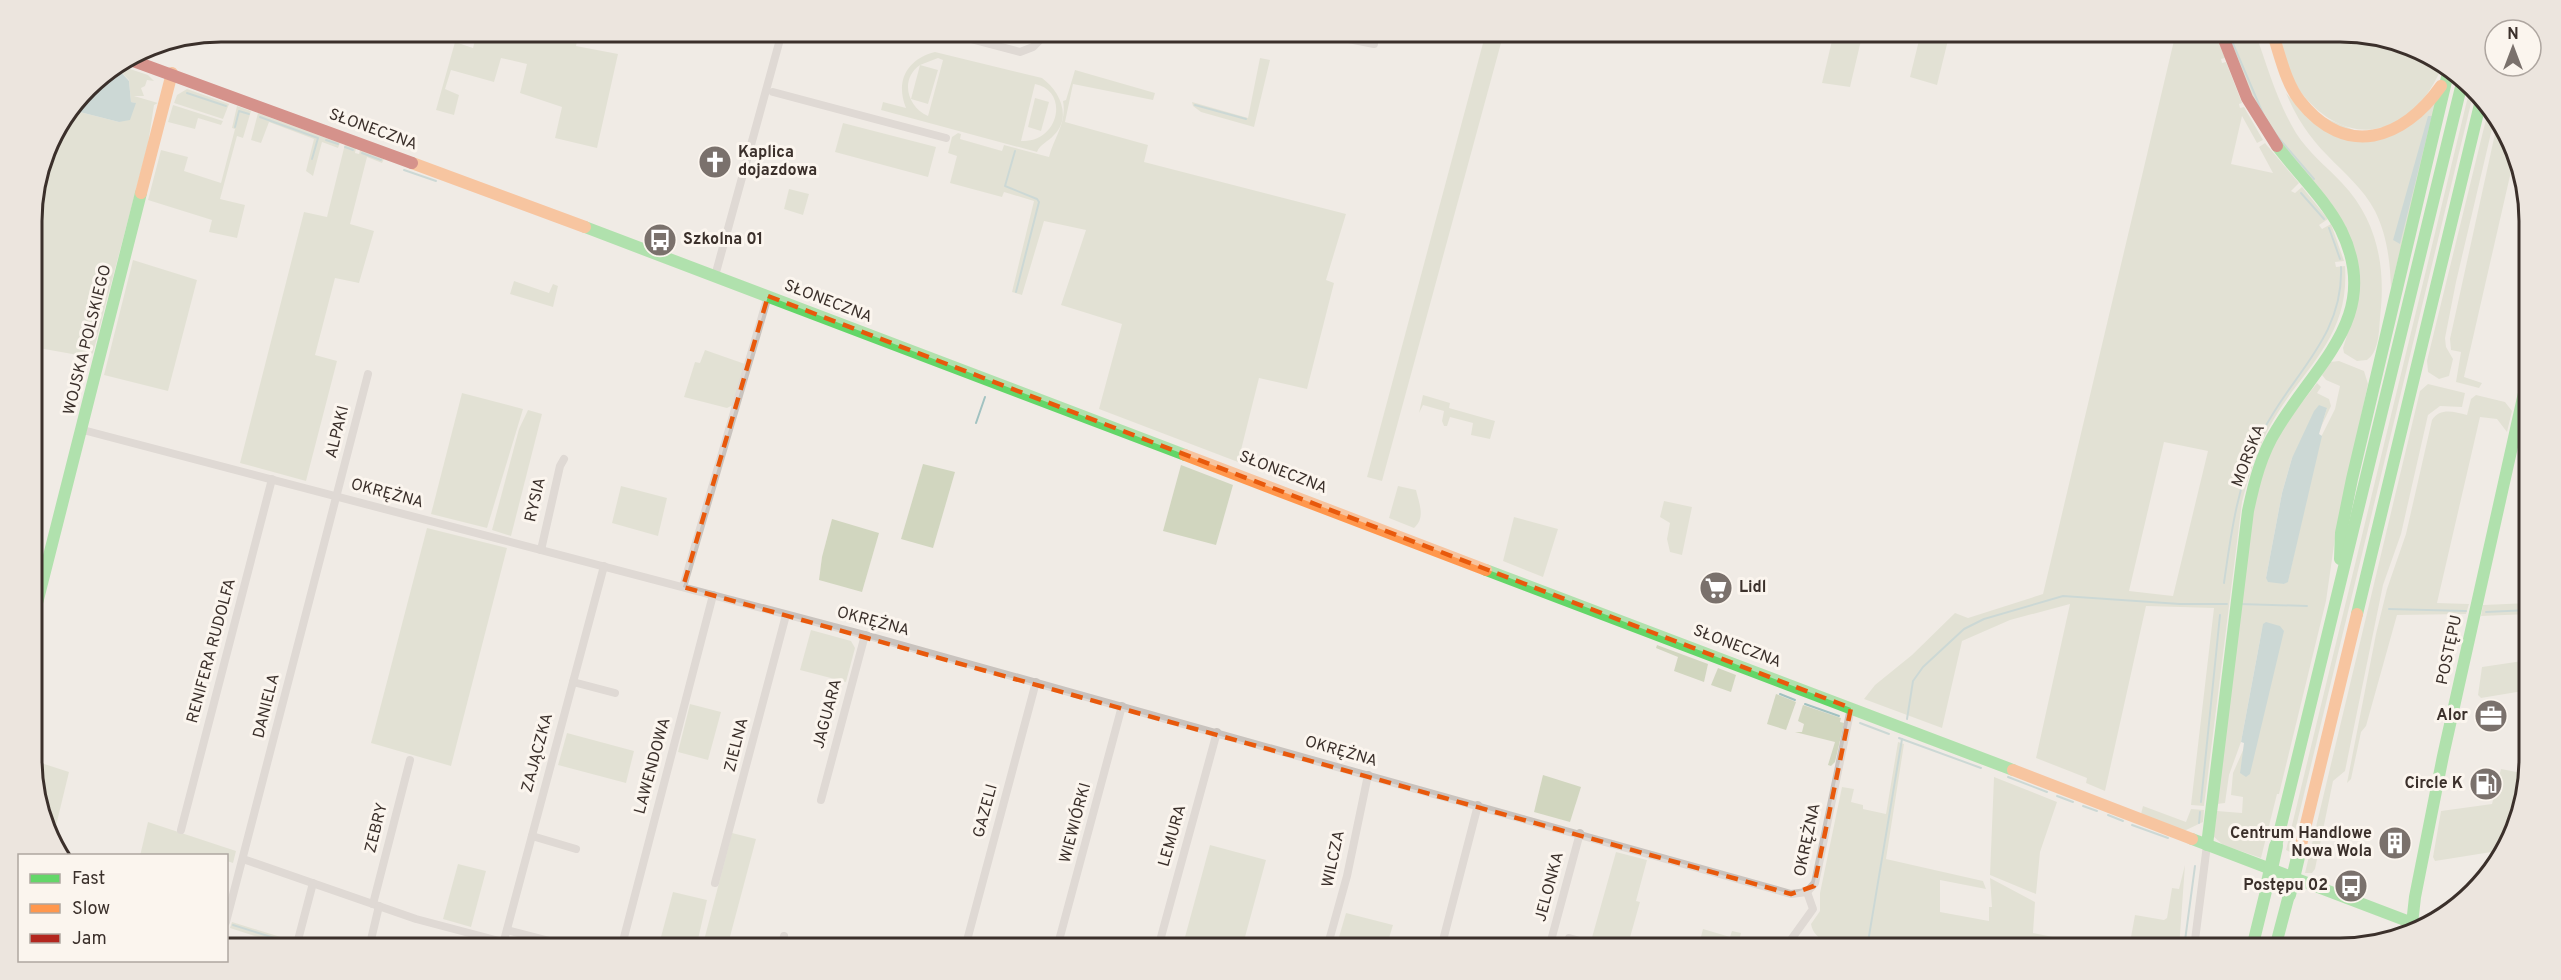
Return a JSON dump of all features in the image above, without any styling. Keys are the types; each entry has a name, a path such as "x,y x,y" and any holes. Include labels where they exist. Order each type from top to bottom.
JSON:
{"main road":[{"name":"MORSKA","path":"2207,845 2247,511 2255,479 2279,425 2338,343 2352,306 2354,278 2343,231 2322,199 2267,134 2244,92 2225,42"},
{"path":"2276,42 2298,98 2328,127 2353,135 2377,136 2413,122 2426,109 2446,77"},
{"name":"SŁONECZNA","path":"138,62 768,296 1851,708 2408,924"},
{"name":"WOJSKA POLSKIEGO","path":"42,584 172,73"},
{"path":"2339,592 2341,533 2352,479 2447,78"},
{"path":"2254,938 2461,89"},
{"path":"2278,938 2479,108"},
{"name":"POSTĘPU","path":"2416,921 2417,887 2443,756 2519,439"}],"street":[{"path":"715,276 721,262 778,42"},
{"path":"982,42 1020,52 1033,47 1038,42"},
{"path":"1364,42 1374,44"},
{"path":"773,92 946,138"},
{"path":"683,587 768,296"},
{"name":"ALPAKI","path":"337,496 368,375"},
{"name":"OKRĘŻNA","path":"82,430 865,635 1580,833 1791,894 1807,892 1815,883 1851,708"},
{"name":"RYSIA","path":"541,550 560,466 564,459"},
{"name":"RENIFERA RUDOLFA","path":"181,830 272,479"},
{"name":"DANIELA","path":"228,915 337,496"},
{"name":"ZAJĄCZKA","path":"504,938 604,566"},
{"name":"LAWENDOWA","path":"624,938 713,595"},
{"name":"ZIELNA","path":"715,883 786,615"},
{"name":"JAGUARA","path":"821,800 865,635"},
{"path":"573,682 615,693"},
{"name":"GAZELI","path":"968,938 1036,682"},
{"name":"WIEWIÓRKI","path":"1060,938 1122,706"},
{"name":"LEMURA","path":"1161,938 1217,732"},
{"name":"ZEBRY","path":"371,938 376,905 410,760"},
{"name":"WILCZA","path":"1330,938 1347,876 1368,775"},
{"path":"1444,938 1479,805"},
{"name":"JELONKA","path":"1552,938 1580,833"},
{"path":"532,837 576,849"},
{"name":"MORSKA","path":"2195,938 2207,845"},
{"path":"243,859 480,938"},
{"path":"299,938 313,883"},
{"path":"1792,938 1813,909 1807,892"},
{"path":"507,930 538,938"}],"highlighted area":[{"path":"768,296 1851,708 1814,886 1791,894 683,587"}],"green space":[{"path":"455,42 473,48 474,42 577,42 576,46 618,54 597,148 555,138 562,107 520,93 527,64 501,58 494,82 451,70 445,89 459,95 454,115 436,110"},
{"path":"1483,42 1501,42 1382,481 1367,477"},
{"path":"1832,42 1861,42 1850,87 1822,83"},
{"path":"1919,42 1948,42 1937,85 1910,77"},
{"path":"2174,42 2218,42 2225,58 2221,59 2222,63 2226,62 2242,103 2239,104 2240,108 2244,107 2263,140 2257,143 2242,116 2231,164 2273,173 2259,147 2265,143 2299,183 2291,191 2295,193 2302,187 2328,219 2319,225 2322,229 2331,224 2344,261 2335,262 2336,267 2345,266 2345,291 2340,313 2322,351 2271,424 2254,462 2242,502 2204,806 2191,805 2214,608 2146,606 2105,791 2086,783 2087,778 2036,758 2070,604 2010,620 1962,641 1942,728 1864,699 1875,685 1912,655 1955,613 1968,618 2043,594","holes":["2164,442 2208,451 2173,596 2129,591"]},
{"path":"2230,42 2259,42 2278,96 2296,133 2354,198 2371,229 2380,263 2382,299 2378,341 2374,352 2367,360 2357,361 2344,353 2343,348 2355,310 2346,227 2331,203 2290,158 2254,103"},
{"path":"2279,42 2340,42 2386,48 2419,60 2439,72 2429,91 2414,109 2398,121 2380,128 2360,129 2341,125 2322,113 2303,95 2291,73"},
{"path":"935,52 1042,78 1054,90 1062,105 1062,120 1059,128 1037,152 881,110 883,102 906,108 902,89 903,80 911,66 925,55","holes":["938,58 943,60 928,116 921,112 911,100 908,85 913,71 920,65","1035,84 1046,89 1053,96 1056,106 1055,116 1051,126 1044,134 1034,139 1021,141"]},
{"path":"1260,58 1270,60 1254,127 1201,112 1193,106 1192,102 1248,118"},
{"path":"920,65 938,70 928,104 911,99"},
{"path":"128,68 148,75 154,81 147,80 145,86 141,88 144,96 134,96 158,103 154,105 148,144 93,353 89,357 42,349 42,209 48,175 60,142 79,112 119,122 135,103 131,102 129,80 121,72"},
{"path":"1075,70 1155,93 1153,100 1073,84 1065,122 1148,145 1144,162 1346,214 1326,280 1334,283 1307,389 1259,378 1238,462 1099,409 1122,324 1061,305 1086,230 1044,221 1022,295 1012,292 1034,201 1004,192 1002,197 950,183 957,156 948,153 952,137 958,133 961,134 960,139 1002,151 1004,145 1049,157 1062,123 1063,101 1066,100"},
{"path":"187,89 229,104 223,119 174,103 177,95"},
{"path":"2286,93 2297,106 2375,139 2437,99 2391,288 2387,248 2375,211 2359,188 2309,134"},
{"path":"2468,96 2472,100 2290,852 2286,850"},
{"path":"1035,98 1049,102 1041,131 1028,127"},
{"path":"173,105 223,121 221,125 198,118 195,129 168,122"},
{"path":"237,106 251,111 243,138 237,136 220,199 245,205 237,238 209,232 212,220 148,200 161,150 188,157 184,171 221,183 235,129 232,128"},
{"path":"258,113 340,143 338,148 322,142 313,176 306,171 314,139 269,122 261,143 251,140"},
{"path":"2486,118 2492,127 2445,338 2446,347 2453,359 2449,376 2439,379 2428,372 2427,361"},
{"path":"843,123 936,147 928,177 835,152"},
{"path":"2495,132 2511,170 2464,377 2482,383 2479,388 2456,382 2461,352 2451,350 2450,339"},
{"path":"345,144 356,148 355,153 359,154 360,150 384,159 382,163 367,157 350,224 374,231 359,283 335,278 315,355 337,361 306,481 240,463 304,212 327,217"},
{"path":"789,189 809,194 803,215 784,209"},
{"path":"133,260 197,280 168,391 104,375"},
{"path":"514,281 549,293 553,284 558,286 553,307 510,294"},
{"path":"705,350 745,364 733,405 727,408 684,397 695,362 700,363"},
{"path":"2339,361 2364,371 2368,384 2335,538 2326,601 2261,858 2223,845 2213,836 2217,811 2242,813 2243,797 2231,795 2233,773 2244,748 2263,624 2241,742 2229,775 2225,803 2217,804 2251,508 2276,436 2317,383 2321,387 2317,393 2329,399 2331,406 2321,427 2327,408 2292,458 2282,493 2266,578 2284,584 2288,581 2320,439 2335,409 2340,386 2326,380 2322,375 2330,362"},
{"path":"2428,384 2465,393 2462,407 2440,406 2428,415 2401,534 2383,585 2345,771 2333,781 2315,869 2312,873 2305,873 2420,391"},
{"path":"462,393 523,409 487,528 431,514"},
{"path":"1423,395 1450,403 1449,408 1495,421 1490,439 1471,435 1473,423 1450,417 1447,426 1444,426 1442,421 1444,411 1423,405 1419,413"},
{"path":"2476,395 2505,402 2512,411 2507,432 2497,419 2480,417 2437,603 2469,604 2466,614 2397,615 2366,726 2361,732 2351,779 2347,783 2376,634 2387,589 2406,534 2432,420 2443,412 2467,415 2471,399"},
{"path":"528,410 542,414 511,536 492,530 519,429"},
{"path":"923,464 955,472 933,548 901,539"},
{"path":"1181,465 1233,485 1216,545 1163,531"},
{"path":"621,486 667,498 658,536 612,523"},
{"path":"1398,486 1416,490 1421,515 1414,528 1389,518"},
{"path":"1664,501 1692,507 1682,555 1670,552 1667,539 1670,523 1660,517"},
{"path":"1514,517 1558,529 1543,577 1503,561"},
{"path":"832,519 879,533 862,592 819,580 822,557"},
{"path":"427,528 507,548 451,766 371,743"},
{"path":"2519,603 2519,614 2481,616 2483,605"},
{"path":"811,630 851,641 855,648 846,682 800,670"},
{"path":"1657,645 1708,664 1704,682 1674,671 1678,657 1656,648"},
{"path":"2519,661 2519,692 2481,698 2478,695 2482,667"},
{"path":"1718,668 1736,675 1731,692 1711,685"},
{"path":"1776,694 1796,702 1786,730 1767,724"},
{"path":"690,704 721,712 708,760 678,752"},
{"path":"1803,705 1841,718 1840,722 1844,723 1835,762 1831,766 1828,765 1835,742 1795,732 1802,732 1804,724 1798,721"},
{"path":"567,733 634,751 626,783 558,765"},
{"path":"1898,742 1904,744 1886,859 1983,881 1986,889 1940,880 1940,912 1989,921 1989,907 1992,907 1990,878 2035,902 2033,933 2058,938 1820,938 1811,924 1820,911 1820,893 1842,787 1854,789 1851,802 1863,805 1863,809 1886,814"},
{"path":"42,763 69,772 56,826 45,794"},
{"path":"2501,769 2518,772 2513,805 2493,852 2435,861 2433,857 2441,811 2492,804"},
{"path":"1543,775 1581,787 1570,822 1534,812"},
{"path":"1994,777 2057,802 2040,852 2036,894 1990,875"},
{"path":"2143,806 2186,822 2191,809 2204,810 2203,822 2184,831 2141,814"},
{"path":"148,822 236,851 233,863 228,861 228,854 140,854"},
{"path":"732,833 756,839 730,938 705,938"},
{"path":"1210,845 1266,860 1245,938 1185,938"},
{"path":"1616,852 1647,860 1636,901 1640,902 1630,938 1592,938"},
{"path":"458,864 486,871 471,927 443,919"},
{"path":"2185,865 2180,938 2131,938 2135,915 2164,920 2167,918 2172,888 2179,889"},
{"path":"673,892 707,900 698,938 661,938"},
{"path":"1346,913 1393,925 1389,938 1339,938"},
{"path":"232,922 284,938 262,938 230,928"},
{"path":"1703,929 1730,937 1732,931 1741,933 1740,938 1701,938"}],"water":[{"path":"121,72 129,81 131,102 136,103 130,120 119,122 79,112 94,94"},
{"path":"2428,116 2432,116 2400,244 2393,240"},
{"path":"2319,405 2327,408 2319,434 2322,436 2288,582 2284,584 2268,582 2266,578 2282,493 2292,458"},
{"path":"2266,622 2280,626 2284,631 2250,774 2246,777 2240,773 2244,743 2241,742 2263,624"}],"waterway":[{"path":"2232,42 2264,116 2277,136 2314,179"},
{"path":"187,93 226,106"},
{"path":"1195,105 1246,119"},
{"path":"235,127 239,111 249,114"},
{"path":"260,117 318,138 312,159"},
{"path":"326,140 338,144"},
{"path":"345,147 353,150"},
{"path":"1015,151 1005,186 1037,199 1039,202 1016,292"},
{"path":"362,153 381,160"},
{"path":"404,170 436,181"},
{"path":"2301,193 2324,219"},
{"path":"2329,228 2340,259"},
{"path":"2224,583 2236,508 2252,454 2272,415 2324,337 2334,316 2340,293 2341,267"},
{"path":"976,423 985,397"},
{"path":"1907,719 1913,681 1923,667 1964,629 1984,619 2063,596 2180,604 2227,604"},
{"path":"2240,604 2307,606"},
{"path":"2389,609 2466,611"},
{"path":"2486,612 2519,610"},
{"path":"2201,802 2220,615"},
{"path":"1780,694 1795,700"},
{"path":"1805,704 1839,716"},
{"path":"1860,723 1889,734"},
{"path":"1899,738 1981,768"},
{"path":"1869,938 1902,739"},
{"path":"2008,777 2047,792"},
{"path":"2057,796 2073,802"},
{"path":"2083,806 2097,811"},
{"path":"2199,823 2200,812"},
{"path":"2108,815 2123,821"},
{"path":"2132,825 2168,838"},
{"path":"2185,938 2195,866"},
{"path":"233,925 274,938"}],"traffic: fast":[{"path":"2340,559 2341,533 2352,479 2447,78"},
{"path":"2276,846 2461,89"},
{"path":"2357,614 2479,108"},
{"path":"2207,845 2248,511 2256,479 2262,459 2277,429 2339,337 2349,313 2354,288 2352,261 2341,230 2319,197 2277,146"},
{"path":"42,583 141,193"},
{"path":"585,227 1185,455"},
{"path":"2412,922 2415,897 2443,756 2519,415"},
{"path":"1486,570 2013,770"},
{"path":"2192,839 2412,923"},
{"path":"2267,887 2276,846"},
{"path":"2289,895 2299,853"},
{"path":"2254,938 2267,887"},
{"path":"2278,938 2289,895"}],"traffic: slow":[{"path":"2275,42 2287,77 2300,101 2318,119 2336,131 2355,136 2374,136 2392,130 2426,105 2441,86"},
{"path":"141,193 172,73"},
{"path":"412,163 585,227"},
{"path":"1185,455 1486,570"},
{"path":"2299,853 2357,614"},
{"path":"2013,770 2192,839"}],"traffic: jam":[{"path":"2225,42 2247,98 2277,146"},
{"path":"138,63 412,163"}],"place":[{"name":"Kaplica dojazdowa","path":"715,162"},
{"name":"Szkolna 01","path":"660,240"},
{"name":"Lidl","path":"1716,588"},
{"name":"Alor","path":"2491,716"},
{"name":"Circle K","path":"2486,784"},
{"name":"Centrum Handlowe Nowa Wola","path":"2395,843"},
{"name":"Postępu 02","path":"2351,886"}]}
